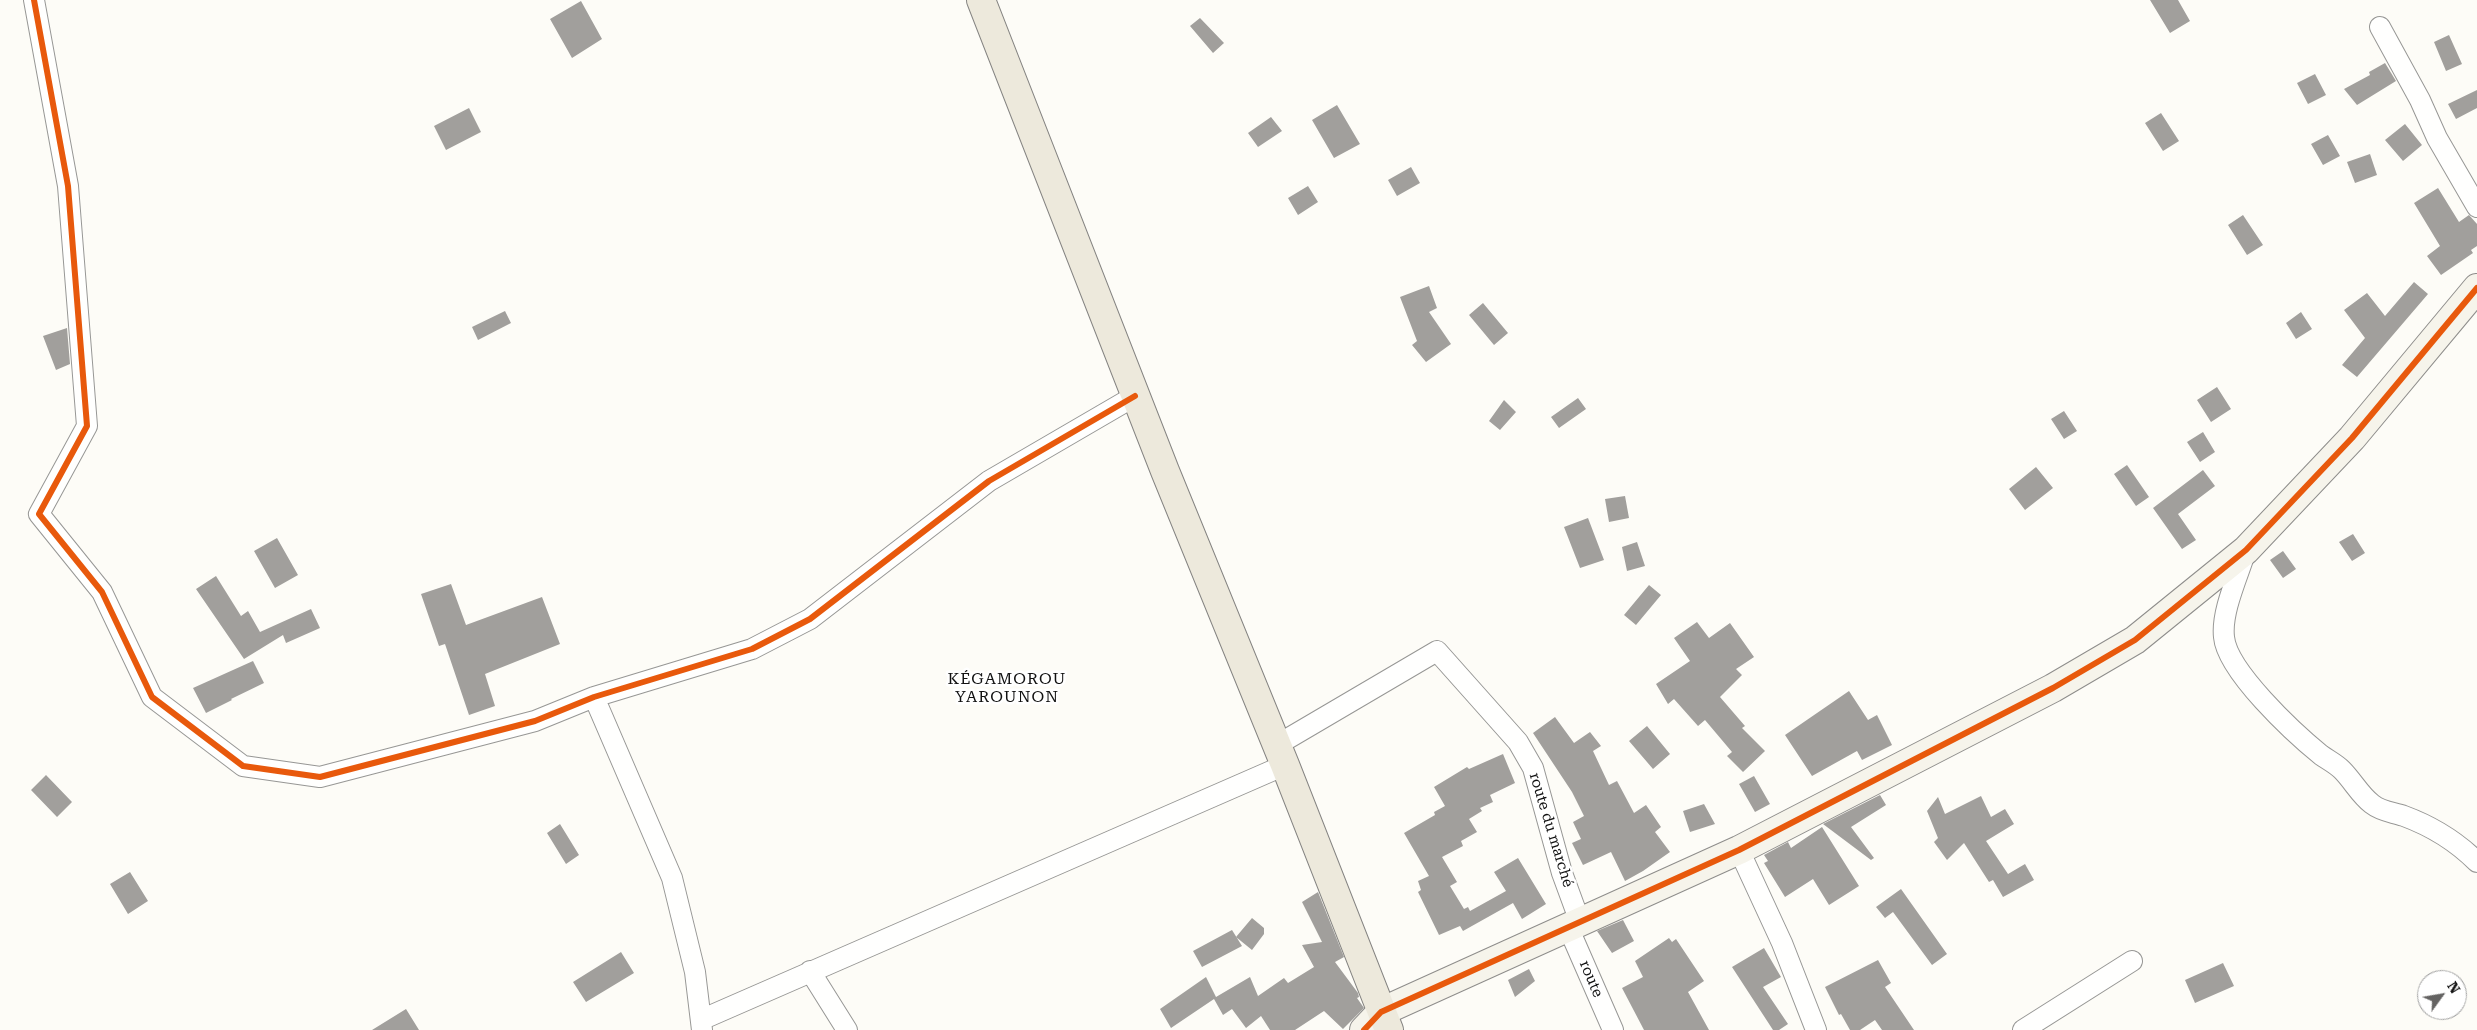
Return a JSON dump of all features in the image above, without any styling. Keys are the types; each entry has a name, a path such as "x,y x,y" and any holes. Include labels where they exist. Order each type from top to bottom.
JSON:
{"main road":[{"path":"981,0 1135,396 1281,755 1378,1024"}],"street":[{"path":"34,0 68,186 87,426 39,514 102,592 152,697 243,766 320,777 536,721 594,697 702,662 752,649 810,619 989,481 1135,396"},
{"path":"2380,27 2420,100 2437,138 2477,207"},
{"path":"1378,1024 1574,925 1739,850 2053,688 2135,640 2246,550 2352,438 2474,297"},
{"path":"2246,550 2226,613 2224,637 2230,659 2273,708 2321,755 2342,770 2372,804 2386,812 2402,815 2427,826 2475,859"},
{"name":"route du marché","path":"1281,755 1437,651 1518,742 1533,768 1562,873 1574,925"},
{"path":"594,697 672,878 695,972 702,1024 810,971 1281,755"},
{"path":"1739,850 1782,943 1816,1030"},
{"name":"route","path":"1574,925 1613,1030"},
{"path":"2023,1030 2132,961"},
{"path":"810,971 847,1030"}],"building":[{"path":"2150,0 2178,0 2190,21 2170,33"},
{"path":"581,1 602,39 572,58 550,19"},
{"path":"1200,18 1224,43 1213,53 1190,26"},
{"path":"2449,35 2462,64 2446,71 2434,42"},
{"path":"2385,63 2396,81 2357,105 2344,89 2370,75 2369,72"},
{"path":"2315,74 2326,95 2308,104 2297,83"},
{"path":"2477,90 2477,108 2456,119 2448,104"},
{"path":"1337,105 1360,144 1334,158 1312,120"},
{"path":"469,108 481,132 446,150 434,126"},
{"path":"2161,113 2179,141 2163,151 2145,123"},
{"path":"1271,117 1282,131 1258,147 1248,133"},
{"path":"2405,124 2422,145 2403,161 2385,140"},
{"path":"2328,135 2340,156 2323,165 2311,144"},
{"path":"2370,154 2377,175 2355,183 2347,162"},
{"path":"1411,167 1420,183 1397,196 1388,180"},
{"path":"1308,186 1318,202 1298,215 1288,198"},
{"path":"2438,188 2459,222 2469,215 2477,224 2477,246 2471,250 2473,253 2441,275 2427,256 2440,246 2414,203"},
{"path":"2243,215 2263,245 2247,255 2228,225"},
{"path":"2414,282 2428,294 2357,377 2342,365 2365,338 2344,310 2367,293 2385,316"},
{"path":"1429,286 1437,308 1429,312 1451,344 1426,362 1412,345 1417,341 1400,297"},
{"path":"1483,303 1508,333 1494,345 1469,315"},
{"path":"505,311 511,323 478,340 472,327"},
{"path":"2301,312 2312,329 2296,339 2286,323"},
{"path":"67,328 70,364 56,370 43,336"},
{"path":"2217,387 2231,409 2211,422 2197,400"},
{"path":"1578,398 1586,409 1559,428 1551,417"},
{"path":"1504,400 1516,412 1500,430 1489,421"},
{"path":"2064,411 2077,431 2064,439 2051,419"},
{"path":"2203,432 2215,452 2200,462 2187,442"},
{"path":"2127,465 2149,497 2136,506 2114,474"},
{"path":"2036,467 2053,488 2025,510 2009,489"},
{"path":"2203,470 2215,486 2178,514 2196,540 2182,549 2153,508"},
{"path":"1625,496 1629,518 1609,522 1605,499"},
{"path":"1588,518 1604,560 1580,568 1564,527"},
{"path":"2353,534 2365,553 2352,561 2339,542"},
{"path":"277,538 298,575 275,588 254,551"},
{"path":"1637,542 1645,566 1627,571 1622,547"},
{"path":"2283,551 2296,569 2283,578 2270,560"},
{"path":"216,576 241,616 248,611 260,632 311,609 320,628 286,643 283,635 244,659 196,589"},
{"path":"451,584 466,625 542,597 560,644 485,674 495,706 469,715 445,644 439,646 421,594"},
{"path":"1649,585 1661,595 1636,625 1624,615"},
{"path":"1697,622 1709,638 1730,623 1754,657 1736,669 1742,675 1720,697 1745,726 1742,728 1765,751 1743,772 1727,756 1732,752 1705,720 1698,726 1674,699 1668,704 1656,684 1690,661 1674,638"},
{"path":"253,661 264,683 206,713 193,688"},
{"path":"1849,691 1868,720 1877,715 1892,745 1862,760 1857,751 1812,776 1785,735"},
{"path":"1555,717 1574,743 1590,732 1601,746 1593,751 1609,785 1617,781 1634,813 1646,805 1661,827 1655,832 1670,852 1625,881 1611,852 1583,865 1572,843 1581,839 1573,822 1584,816 1572,792 1533,733"},
{"path":"1647,726 1670,754 1653,769 1629,741"},
{"path":"1503,754 1515,783 1490,795 1493,802 1480,808 1482,811 1469,819 1477,832 1461,841 1463,846 1442,857 1457,882 1450,886 1464,909 1468,907 1470,911 1506,891 1494,872 1518,858 1546,904 1522,919 1513,903 1463,931 1460,926 1439,935 1418,892 1421,890 1418,881 1429,876 1404,833 1435,815 1434,812 1445,806 1434,787 1467,767 1469,769"},
{"path":"46,775 72,802 57,817 31,790"},
{"path":"1754,776 1770,804 1755,812 1739,784"},
{"path":"1880,795 1886,805 1851,827 1874,858 1871,860 1823,824"},
{"path":"1981,796 1991,817 2005,809 2014,824 1986,841 2008,874 2025,864 2034,880 2003,897 1993,880 1989,882 1964,843 1947,860 1934,842 1938,838 1927,811 1938,797 1945,814"},
{"path":"1704,804 1715,824 1690,832 1683,811"},
{"path":"560,824 579,855 566,864 547,833"},
{"path":"1822,827 1859,886 1829,905 1813,879 1785,897 1764,863 1768,861 1764,855 1788,842 1791,848"},
{"path":"130,872 148,901 128,914 110,884"},
{"path":"1901,889 1947,954 1932,965 1893,912 1885,918 1876,907"},
{"path":"1318,892 1344,957 1335,962 1358,993 1359,997 1357,998 1364,1008 1343,1029 1324,1011 1295,1030 1270,1030 1261,1016 1246,1028 1232,1009 1223,1015 1214,999 1171,1028 1160,1009 1206,977 1216,997 1250,977 1258,996 1284,978 1288,983 1314,967 1302,945 1322,942 1302,902"},
{"path":"1252,918 1264,928 1264,934 1252,950 1236,937"},
{"path":"1623,920 1634,941 1612,953 1597,931"},
{"path":"1232,930 1242,946 1202,967 1193,951"},
{"path":"1669,938 1672,942 1676,939 1704,981 1688,992 1709,1030 1644,1030 1622,988 1643,977 1635,961"},
{"path":"1764,948 1781,977 1763,987 1788,1024 1779,1030 1773,1030 1732,967"},
{"path":"621,952 634,973 586,1002 573,982"},
{"path":"1878,960 1891,983 1885,987 1914,1030 1882,1030 1875,1020 1860,1030 1850,1030 1841,1014 1839,1015 1825,987"},
{"path":"2223,963 2234,986 2195,1003 2185,980"},
{"path":"1529,969 1535,981 1515,997 1508,980"},
{"path":"406,1009 419,1030 372,1030"}],"cycle path":[{"path":"34,0 68,186 87,426 39,514 102,592 152,697 243,766 320,777 535,721 594,697 752,649 810,619 989,481 1135,396"},
{"path":"1364,1030 1381,1012 1739,850 2053,688 2135,640 2246,550 2352,438 2477,288"}],"district":[{"name":"KÉGAMOROU YAROUNON","path":"1007,688"}]}
